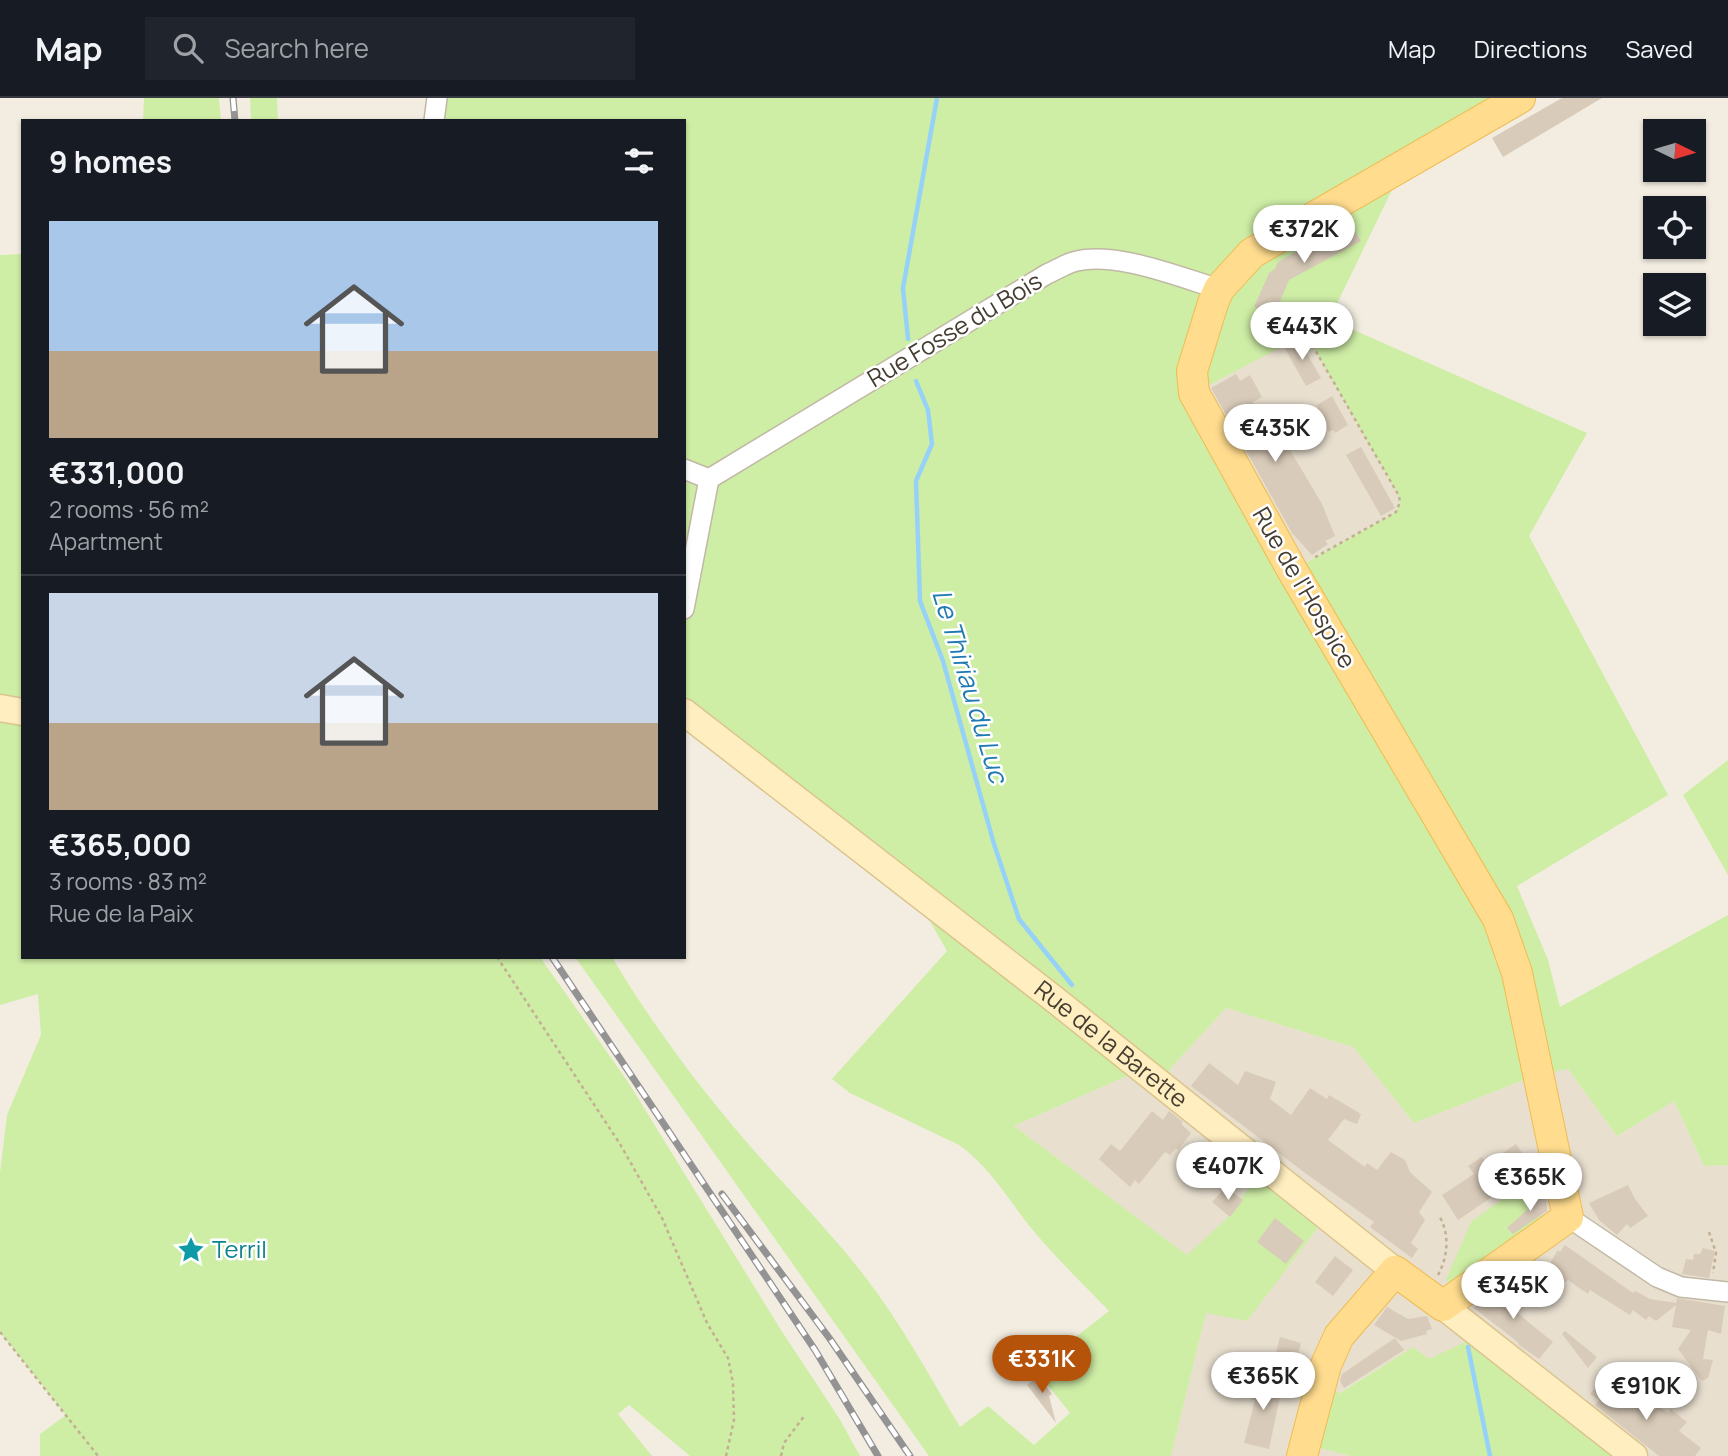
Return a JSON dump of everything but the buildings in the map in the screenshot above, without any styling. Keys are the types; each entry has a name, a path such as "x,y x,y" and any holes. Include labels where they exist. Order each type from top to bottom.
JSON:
{"main road":[{"name":"Rue de l'Hospice","path":"1520,98 1252,253 1219,289 1192,371 1194,393 1292,570 1498,919 1517,974 1568,1217"},
{"path":"1435,1300 1568,1217"},
{"path":"1302,1456 1326,1365 1339,1336 1395,1271"},
{"name":"Rue de la Barette","path":"1395,1271 1435,1300"}],"street":[{"path":"434,119 436,98"},
{"name":"Rue Fosse du Bois","path":"709,479 1048,274 1074,262 1100,259 1122,261 1219,289"},
{"path":"686,470 709,479 686,599"},
{"path":"0,708 21,712"},
{"name":"Rue de la Barette","path":"686,714 1054,999 1395,1271"},
{"path":"1568,1217 1657,1277 1681,1287 1718,1291"},
{"name":"Rue de la Barette","path":"1435,1300 1634,1456"}],"path":[{"path":"1292,570 1396,512 1400,502 1302,327"},
{"path":"498,959 620,1143 662,1219 707,1322 728,1358 733,1383 734,1420 726,1456"},
{"path":"1435,1300 1445,1254 1446,1226 1439,1216"},
{"path":"1709,1233 1716,1258 1718,1291"},
{"path":"0,1332 98,1456"},
{"path":"781,1456 784,1443 805,1415"}],"shaded area":[{"path":"1306,333 1400,502 1396,512 1292,570 1194,393"},
{"path":"1226,1008 1353,1047 1414,1123 1537,1075 1568,1069 1617,1136 1674,1101 1704,1166 1728,1165 1728,1456 1634,1456 1429,1360 1413,1347 1339,1393 1316,1447 1350,1456 1171,1456 1206,1313 1247,1320 1327,1216 1265,1167 1226,1219 1188,1256 1014,1126 1143,1069 1195,1110 1169,1070"}],"green space":[{"path":"144,98 219,98 221,119 143,119"},
{"path":"250,98 277,98 278,119 251,119"},
{"path":"437,98 1520,98 1404,165 1331,320 1587,433 1529,536 1668,795 1517,886 1548,960 1560,1007 1728,915 1728,1165 1704,1166 1674,1101 1617,1136 1568,1069 1537,1075 1414,1123 1353,1047 1226,1008 1169,1070 1197,1113 1143,1069 1014,1126 1187,1255 1226,1219 1265,1166 1320,1225 1247,1321 1206,1313 1171,1456 929,1456 576,959 613,959 644,1008 699,1084 866,1278 904,1333 960,1427 988,1406 1034,1445 1070,1413 1035,1369 1109,1311 1046,1245 971,1154 959,1145 850,1093 832,1079 947,951 911,888 686,714 686,119 434,119","holes":["1306,334 1400,502 1396,512 1293,570 1194,393"]},
{"path":"21,254 21,959 541,959 628,1082 781,1330 839,1418 860,1456 690,1456 629,1405 618,1414 652,1456 40,1456 40,1434 66,1415 0,1332 0,1173 7,1115 41,1035 38,994 0,1005 0,255"},
{"path":"1728,760 1728,875 1683,795"},
{"path":"1534,1176 1544,1189 1541,1217 1452,1286 1446,1280 1471,1222"},
{"path":"1480,1335 1634,1456 1350,1456 1316,1447 1330,1390 1340,1393 1413,1347 1429,1359"}],"waterway":[{"name":"Le Thiriau du Luc","path":"908,339 903,288 937,98"},
{"name":"Le Thiriau du Luc","path":"916,381 928,410 932,444 916,481 920,601 943,661 994,844 1019,919 1072,985"},
{"name":"Le Thiriau du Luc","path":"1468,1347 1490,1456"}],"railway":[{"path":"233,98 235,119"},
{"path":"553,959 815,1350 878,1456"},
{"path":"722,1194 830,1339 910,1456"}],"place":[{"name":"Terril","path":"191,1250"}]}
